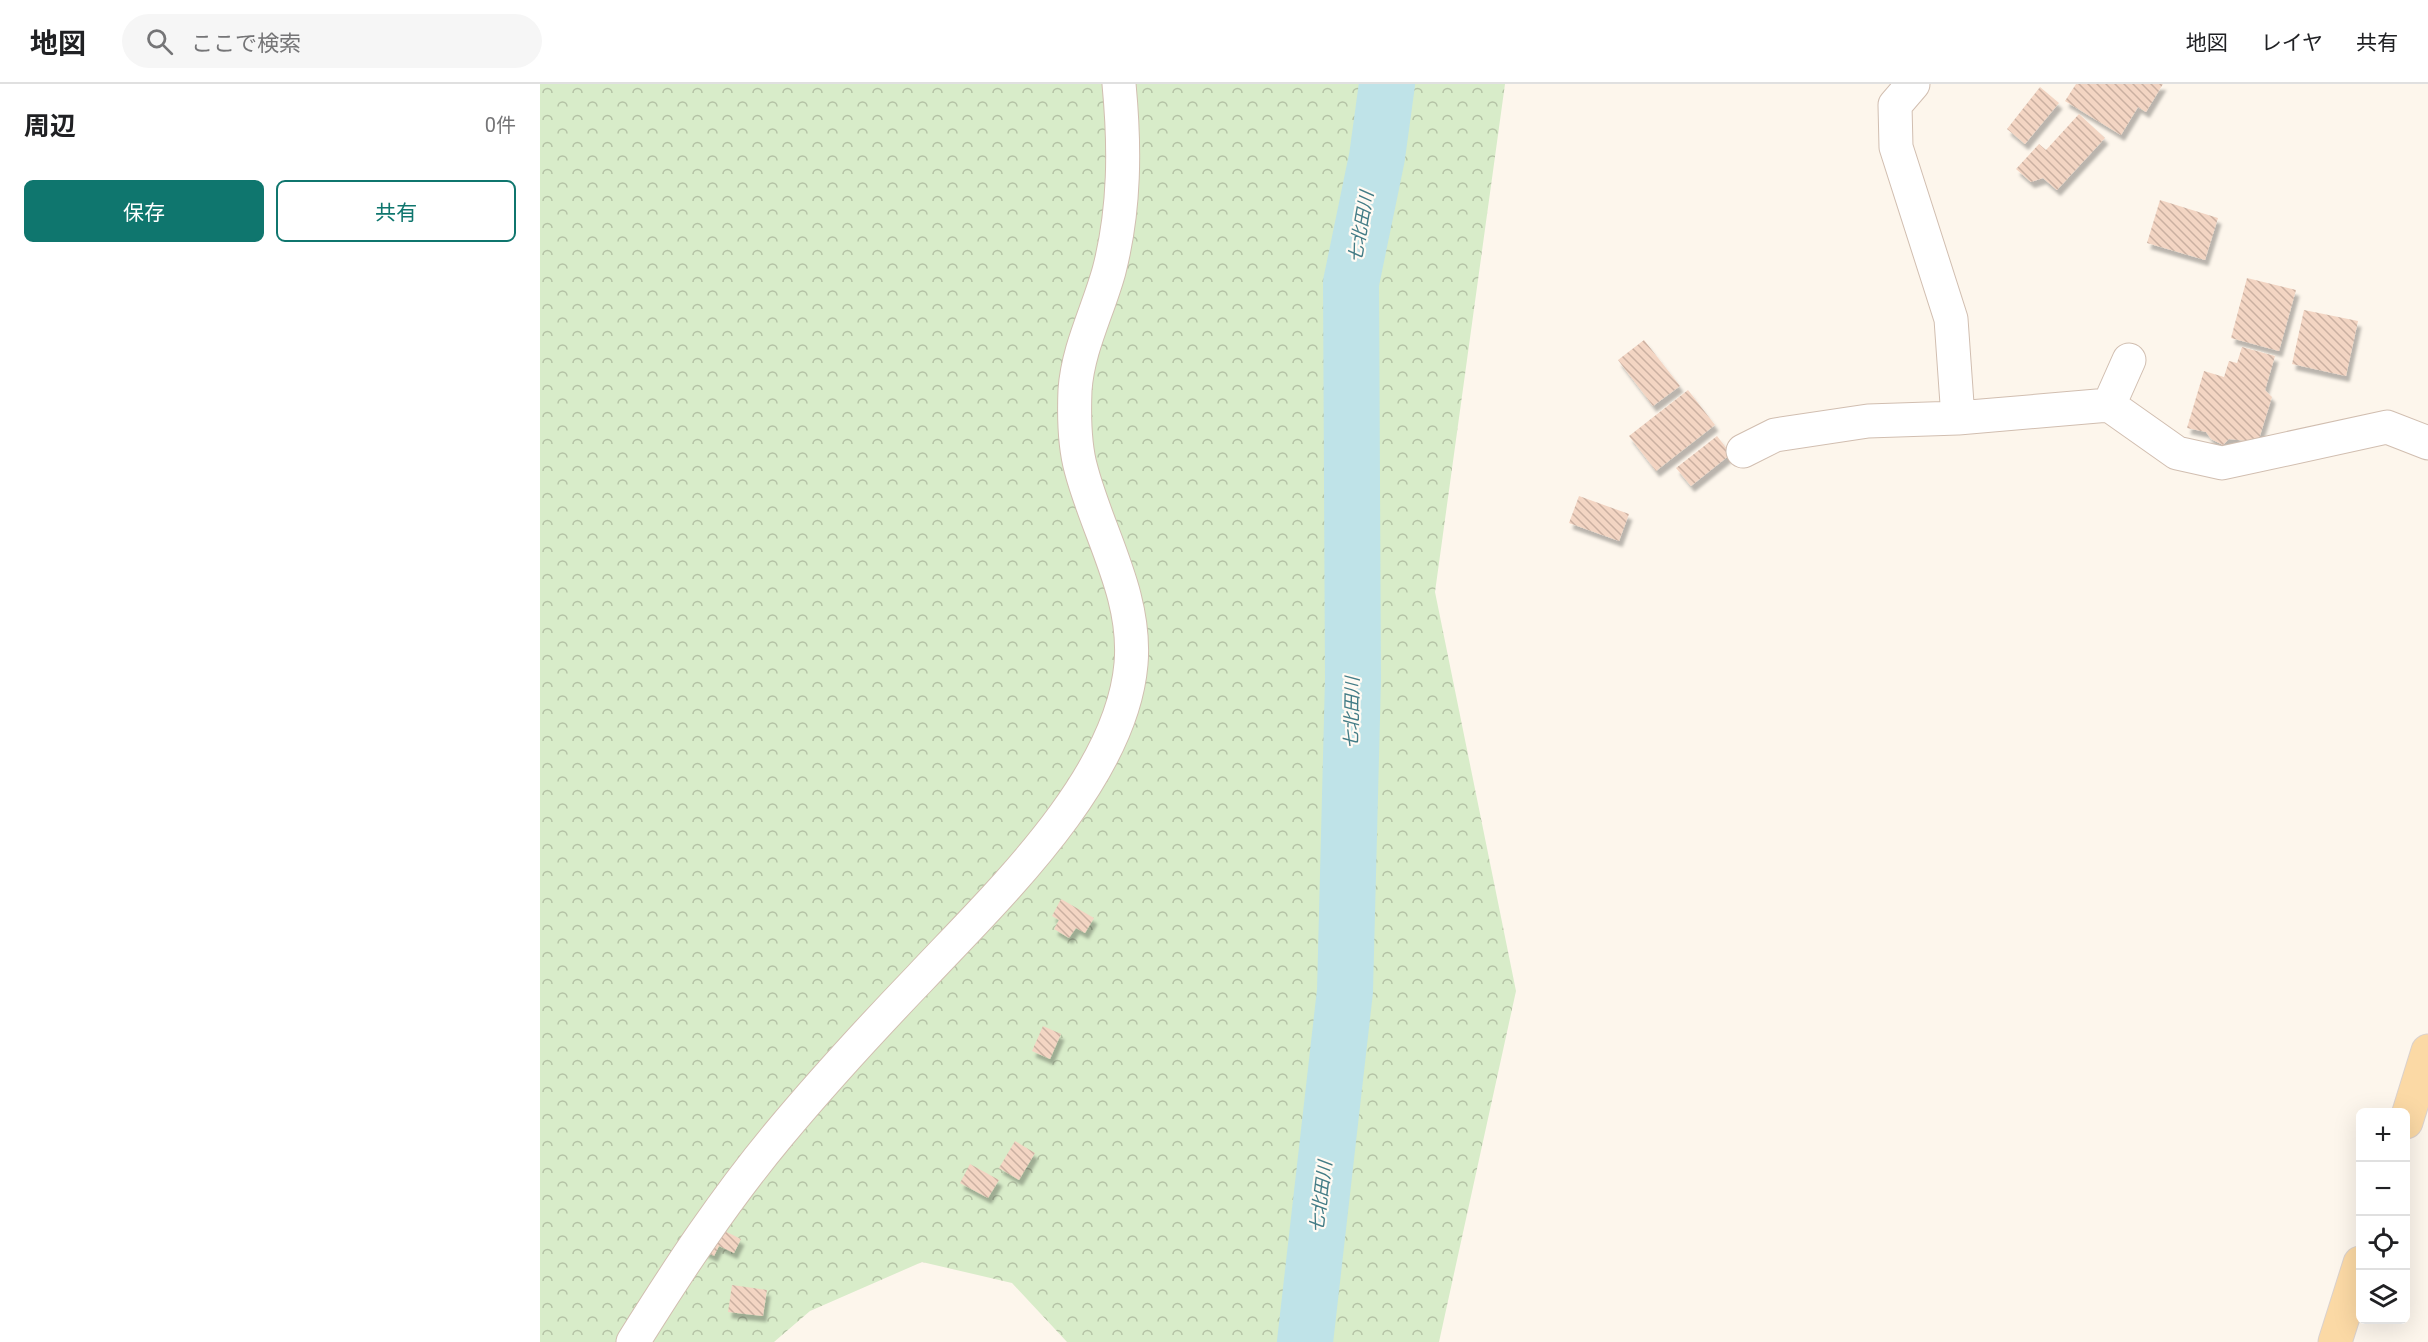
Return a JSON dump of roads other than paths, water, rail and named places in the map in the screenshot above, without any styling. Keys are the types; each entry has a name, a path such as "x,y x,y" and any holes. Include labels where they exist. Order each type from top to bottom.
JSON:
{"main road":[{"path":"2410,1109 2428,1051"},
{"path":"2336,1342 2359,1270"}],"street":[{"path":"633,1342 724,1202 779,1133 853,1048 1012,880 1053,829 1078,794 1107,742 1123,706 1131,668 1133,634 1120,579 1080,467 1075,428 1075,387 1081,355 1108,275 1124,183 1119,84"},
{"path":"1913,84 1895,105 1896,147 1951,319 1958,418"},
{"path":"2109,405 2129,360"},
{"path":"1743,451 1776,435 1868,421 1958,418 2109,405 2176,453 2222,463 2387,427 2428,443"}],"waterway":[{"name":"七北田川","path":"1305,1342 1345,991 1353,679 1351,283 1377,157 1387,84"}]}
